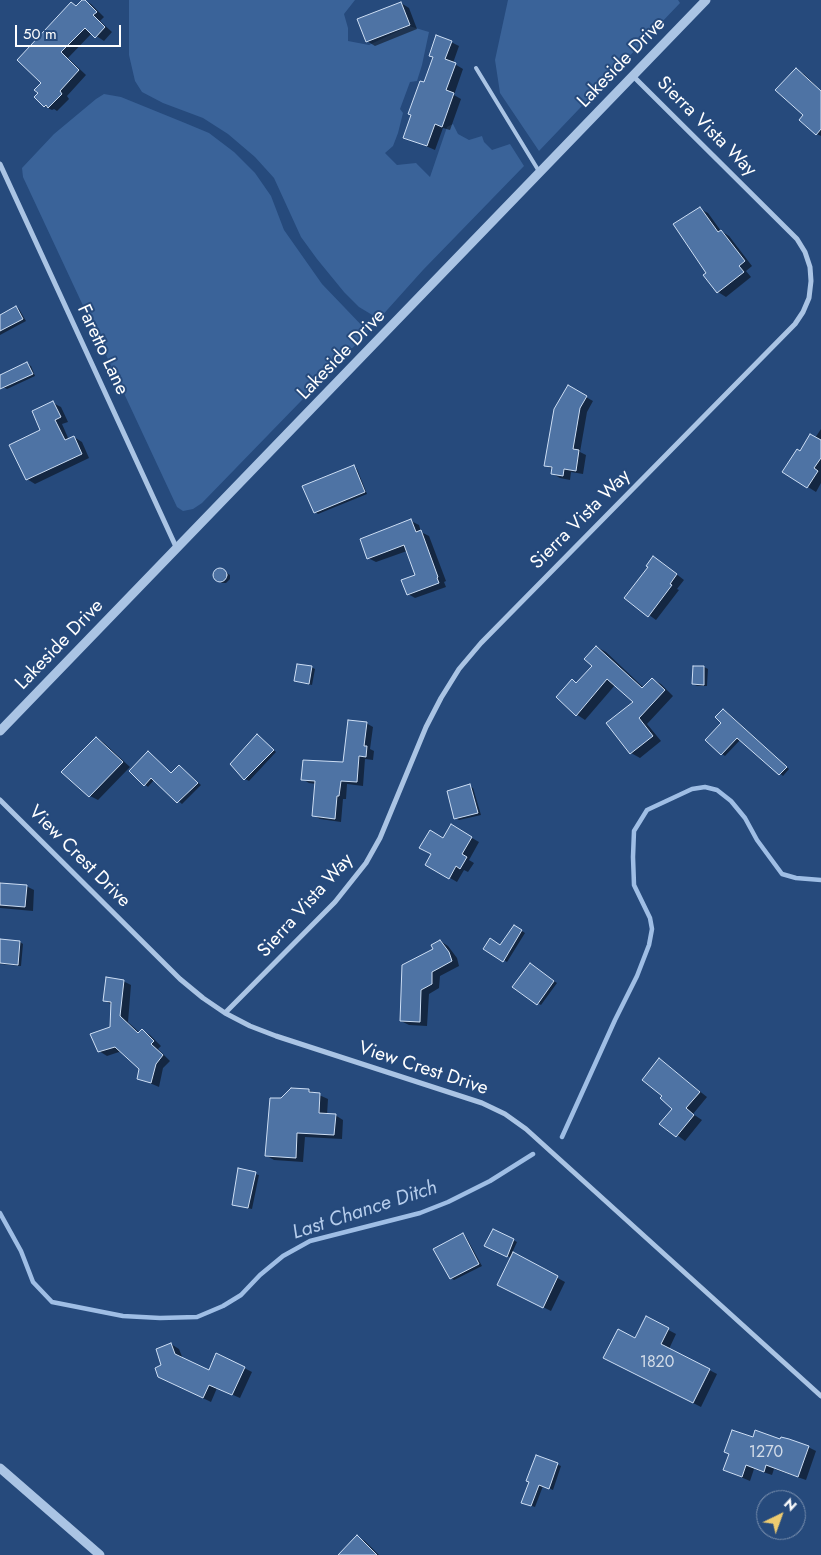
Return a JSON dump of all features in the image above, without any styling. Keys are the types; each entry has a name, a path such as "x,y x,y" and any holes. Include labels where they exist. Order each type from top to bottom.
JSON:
{"street":[{"name":"Lakeside Drive","path":"0,731 706,0"},
{"name":"Sierra Vista Way","path":"225,1013 335,902 366,863 380,838 426,727 441,698 459,669 480,643 795,324 803,312 809,298 810,267 805,252 797,239 632,76"},
{"name":"Faretto Lane","path":"0,164 177,549"},
{"name":"View Crest Drive","path":"0,800 180,979 225,1013 250,1026 276,1036 482,1103 505,1114 526,1129 821,1396"},
{"path":"0,1468 100,1555"}],"lane":[{"path":"476,68 540,173"}],"shaded area":[{"path":"129,0 355,0 344,14 348,28 348,41 369,45 409,26 429,32 417,81 410,82 400,109 403,113 398,133 393,146 385,153 397,165 416,163 430,177 447,127 453,124 458,134 469,140 482,136 484,142 492,150 510,144 524,166 423,270 379,319 359,307 317,259 301,237 274,178 255,157 228,134 203,118 163,103 142,92 135,81 129,55"},
{"path":"508,0 678,0 680,3 539,151 500,93 495,60"},
{"path":"104,94 121,97 209,133 234,152 255,173 271,196 284,230 322,284 368,332 202,503 193,509 183,511 177,507 23,177 22,168 54,134"}],"building":[{"path":"82,0 85,0 97,12 93,15 105,27 95,38 85,28 61,52 79,70 60,91 62,94 48,108 46,105 44,107 34,97 38,93 34,90 41,83 17,60 71,2 76,6"},
{"path":"401,2 410,25 366,42 357,19"},
{"path":"436,35 452,41 445,59 456,63 446,90 454,93 442,127 435,124 427,146 403,138 411,115 408,114 420,81 424,82 433,57 429,56"},
{"path":"796,68 821,91 821,129 816,135 799,120 803,115 775,90"},
{"path":"700,207 718,232 721,230 745,261 739,266 744,272 717,293 703,275 706,273 673,224"},
{"path":"16,306 23,319 0,331 0,315"},
{"path":"27,362 33,374 0,389 0,375"},
{"path":"568,385 587,396 580,408 573,449 579,450 576,471 564,469 563,476 551,474 552,467 544,466 554,409"},
{"path":"53,401 61,417 55,420 65,440 74,436 82,454 26,480 9,445 40,430 32,411"},
{"path":"810,434 821,440 821,458 814,468 818,471 807,488 782,472 797,449 800,451"},
{"path":"354,465 365,492 314,513 302,486"},
{"path":"411,519 416,532 421,530 439,583 407,595 401,580 415,575 404,545 367,559 360,539"},
{"path":"653,556 677,574 670,584 672,585 648,617 624,598 648,567 646,566"},
{"path":"220,568 225,570 227,575 225,580 220,582 215,580 213,575 215,570"},
{"path":"596,646 642,688 652,678 665,690 639,718 653,736 630,754 606,723 633,702 607,679 576,716 556,697 572,679 576,683 592,666 584,659"},
{"path":"297,664 312,666 309,684 294,681"},
{"path":"693,666 704,666 704,685 692,684"},
{"path":"723,709 787,767 779,775 737,738 721,755 705,740 721,723 715,717"},
{"path":"348,720 367,722 364,746 367,746 366,757 359,756 357,782 341,781 339,796 337,796 335,819 312,816 315,781 301,780 303,760 343,762"},
{"path":"257,734 274,750 244,780 230,764"},
{"path":"96,737 123,762 89,797 61,772"},
{"path":"148,751 171,773 179,765 198,783 177,803 151,778 144,786 129,771"},
{"path":"470,784 478,813 454,819 447,791"},
{"path":"451,824 472,837 462,854 467,857 460,869 456,866 449,879 425,865 431,854 419,848 430,830 443,838"},
{"path":"0,883 27,885 25,907 0,905"},
{"path":"514,925 522,930 503,962 483,949 490,938 500,945"},
{"path":"0,939 20,941 18,965 0,963"},
{"path":"440,940 449,952 452,961 432,972 432,984 421,990 420,1022 400,1021 402,965 433,949 431,945"},
{"path":"530,963 554,981 537,1005 512,987"},
{"path":"106,977 124,980 120,1016 138,1033 142,1029 154,1041 151,1044 163,1055 156,1064 151,1083 137,1079 139,1069 115,1047 98,1052 90,1034 110,1027 111,1002 103,1001"},
{"path":"659,1058 700,1092 686,1108 694,1115 676,1137 659,1124 672,1109 660,1098 662,1096 642,1080"},
{"path":"291,1088 309,1089 309,1092 320,1093 319,1113 336,1114 334,1135 297,1133 296,1158 265,1156 270,1098 281,1098"},
{"path":"238,1168 256,1172 248,1208 232,1205"},
{"path":"493,1229 514,1239 507,1257 484,1246"},
{"path":"463,1233 479,1264 450,1279 433,1249"},
{"path":"513,1252 558,1276 543,1308 497,1285"},
{"path":"646,1316 669,1328 661,1344 710,1369 693,1403 603,1358 618,1329 635,1338"},
{"path":"171,1343 175,1354 209,1370 216,1353 245,1367 232,1395 209,1385 203,1398 158,1377 155,1368 161,1365 156,1349"},
{"path":"732,1430 753,1437 755,1430 780,1439 781,1437 809,1446 798,1477 766,1465 764,1472 746,1465 742,1477 723,1470 729,1454 724,1452"},
{"path":"536,1455 558,1463 549,1489 539,1485 531,1506 521,1503 529,1482 526,1481"},
{"path":"357,1535 377,1555 338,1555"}],"waterway":[{"name":"Last Chance Ditch","path":"562,1137 637,976 649,945 652,929 650,918 634,885 633,857 634,831 647,810 692,789 705,787 717,790 731,801 745,818 757,840 782,874 796,878 821,880"},
{"name":"Last Chance Ditch","path":"0,1213 21,1251 33,1282 52,1302 123,1316 197,1317 223,1306 241,1295 260,1275 283,1256 310,1241 420,1213 448,1202 490,1181 533,1154"}]}
